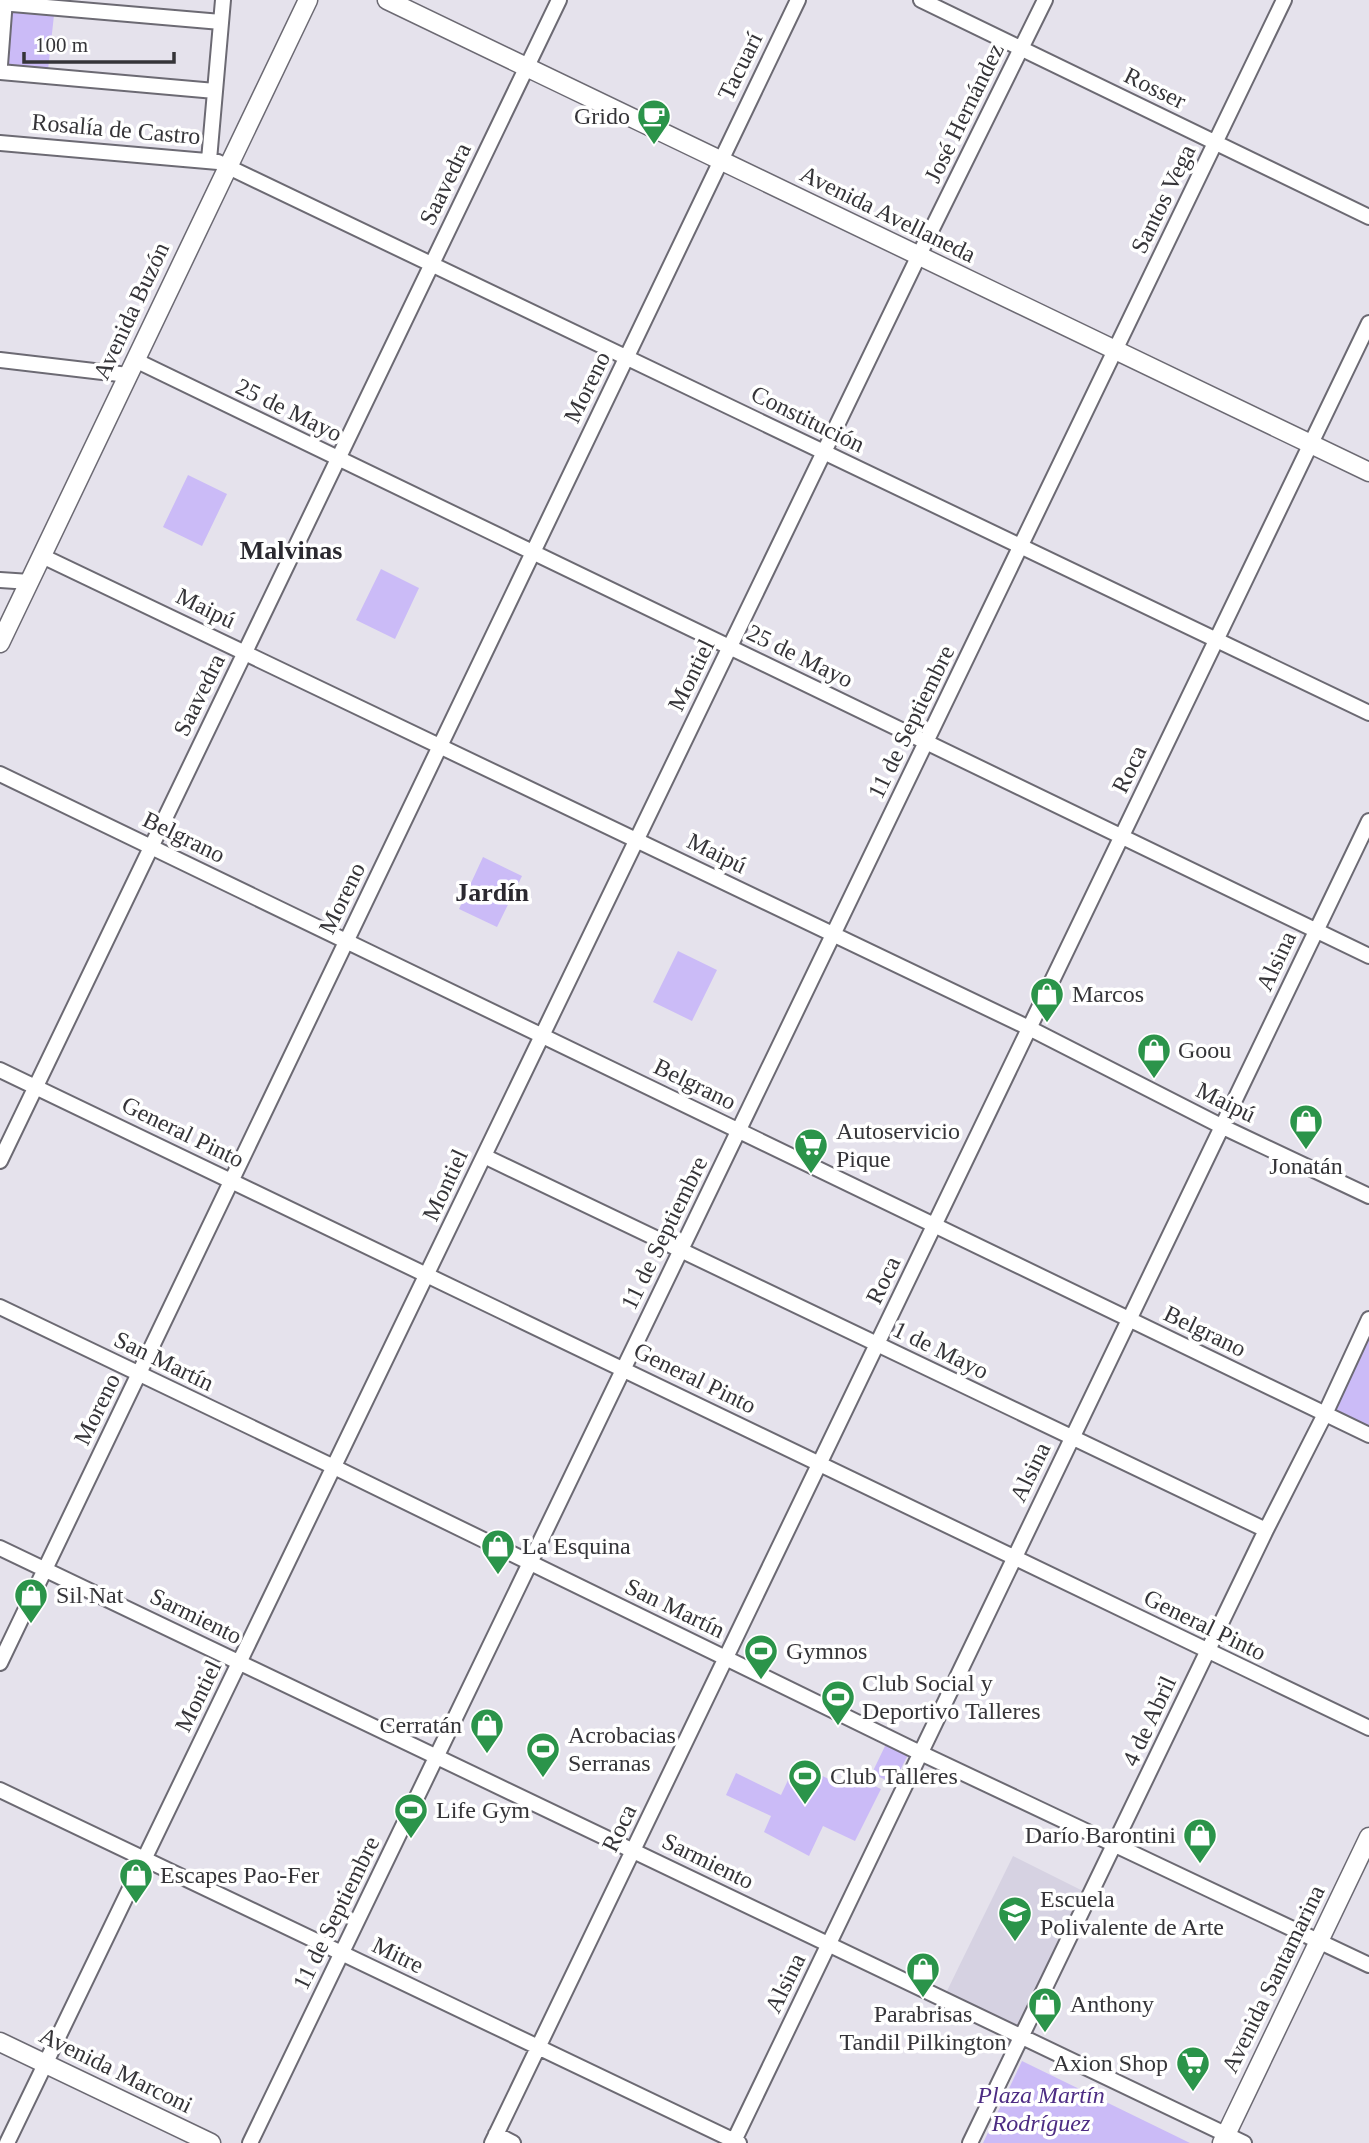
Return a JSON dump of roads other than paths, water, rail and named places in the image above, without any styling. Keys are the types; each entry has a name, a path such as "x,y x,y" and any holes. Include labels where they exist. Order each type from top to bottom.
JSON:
{"main road":[{"name":"Avenida Buzón","path":"0,643 308,0"},
{"name":"Avenida Avellaneda","path":"387,0 529,62"},
{"name":"Avenida Avellaneda","path":"411,0 529,62 722,156 1313,439 1369,462"},
{"name":"Avenida Avellaneda","path":"1313,439 1369,472"},
{"name":"Avenida Santamarina","path":"1224,2139 1369,1837"},
{"name":"Avenida Marconi","path":"0,2042 211,2143"}],"street":[{"path":"209,160 223,0"},
{"name":"Saavedra","path":"0,1161 559,0"},
{"name":"Tacuarí","path":"722,156 798,0"},
{"name":"Rosser","path":"921,0 1369,217"},
{"name":"José Hernández","path":"921,251 1045,0"},
{"name":"Santos Vega","path":"1117,346 1284,0"},
{"path":"0,65 3,2 221,22"},
{"path":"0,72 215,90"},
{"name":"Rosalía de Castro","path":"0,143 209,160 227,166"},
{"name":"Moreno","path":"0,1663 722,156"},
{"name":"Constitución","path":"227,166 1369,713"},
{"name":"Montiel","path":"7,2143 921,251"},
{"name":"Roca","path":"494,2138 1369,323"},
{"name":"11 de Septiembre","path":"250,2143 1117,346"},
{"name":"25 de Mayo","path":"0,360 132,367 338,458 1369,956"},
{"name":"Maipú","path":"43,556 1029,1028 1223,1127 1369,1196"},
{"path":"0,580 30,583"},
{"name":"Belgrano","path":"0,774 1369,1435"},
{"name":"Alsina","path":"735,2142 1369,821"},
{"name":"General Pinto","path":"0,1070 625,1368 1369,1728"},
{"name":"1 de Mayo","path":"484,1156 1266,1530"},
{"name":"San Martín","path":"0,1307 922,1753 1369,1965"},
{"name":"4 de Abril","path":"970,2143 1369,1319"},
{"name":"Sarmiento","path":"0,1548 1021,2036 1224,2139 1244,2143"},
{"name":"Mitre","path":"0,1790 735,2142"},
{"path":"494,2138 513,2143"}],"place":[{"name":"Grido","path":"654,146"},
{"name":"Marcos","path":"1047,1024"},
{"name":"Goou","path":"1154,1080"},
{"name":"Jonatán","path":"1306,1151"},
{"name":"Autoservicio Pique","path":"811,1175"},
{"name":"La Esquina","path":"498,1576"},
{"name":"Sil Nat","path":"31,1625"},
{"name":"Gymnos","path":"761,1681"},
{"name":"Club Social y Deportivo Talleres","path":"838,1727"},
{"name":"Cerratán","path":"487,1755"},
{"name":"Acrobacias Serranas","path":"543,1779"},
{"name":"Club Talleres","path":"805,1806"},
{"name":"Life Gym","path":"411,1840"},
{"name":"Darío Barontini","path":"1200,1865"},
{"name":"Escapes Pao-Fer","path":"136,1905"},
{"name":"Escuela Polivalente de Arte","path":"1015,1943"},
{"name":"Parabrisas Tandil Pilkington","path":"923,1999"},
{"name":"Anthony","path":"1045,2034"},
{"name":"Axion Shop","path":"1193,2093"}],"district":[{"name":"Malvinas","path":"291,550"},
{"name":"Jardín","path":"492,892"}],"park label":[{"name":"Plaza Martín Rodríguez","path":"1041,2109"}]}
